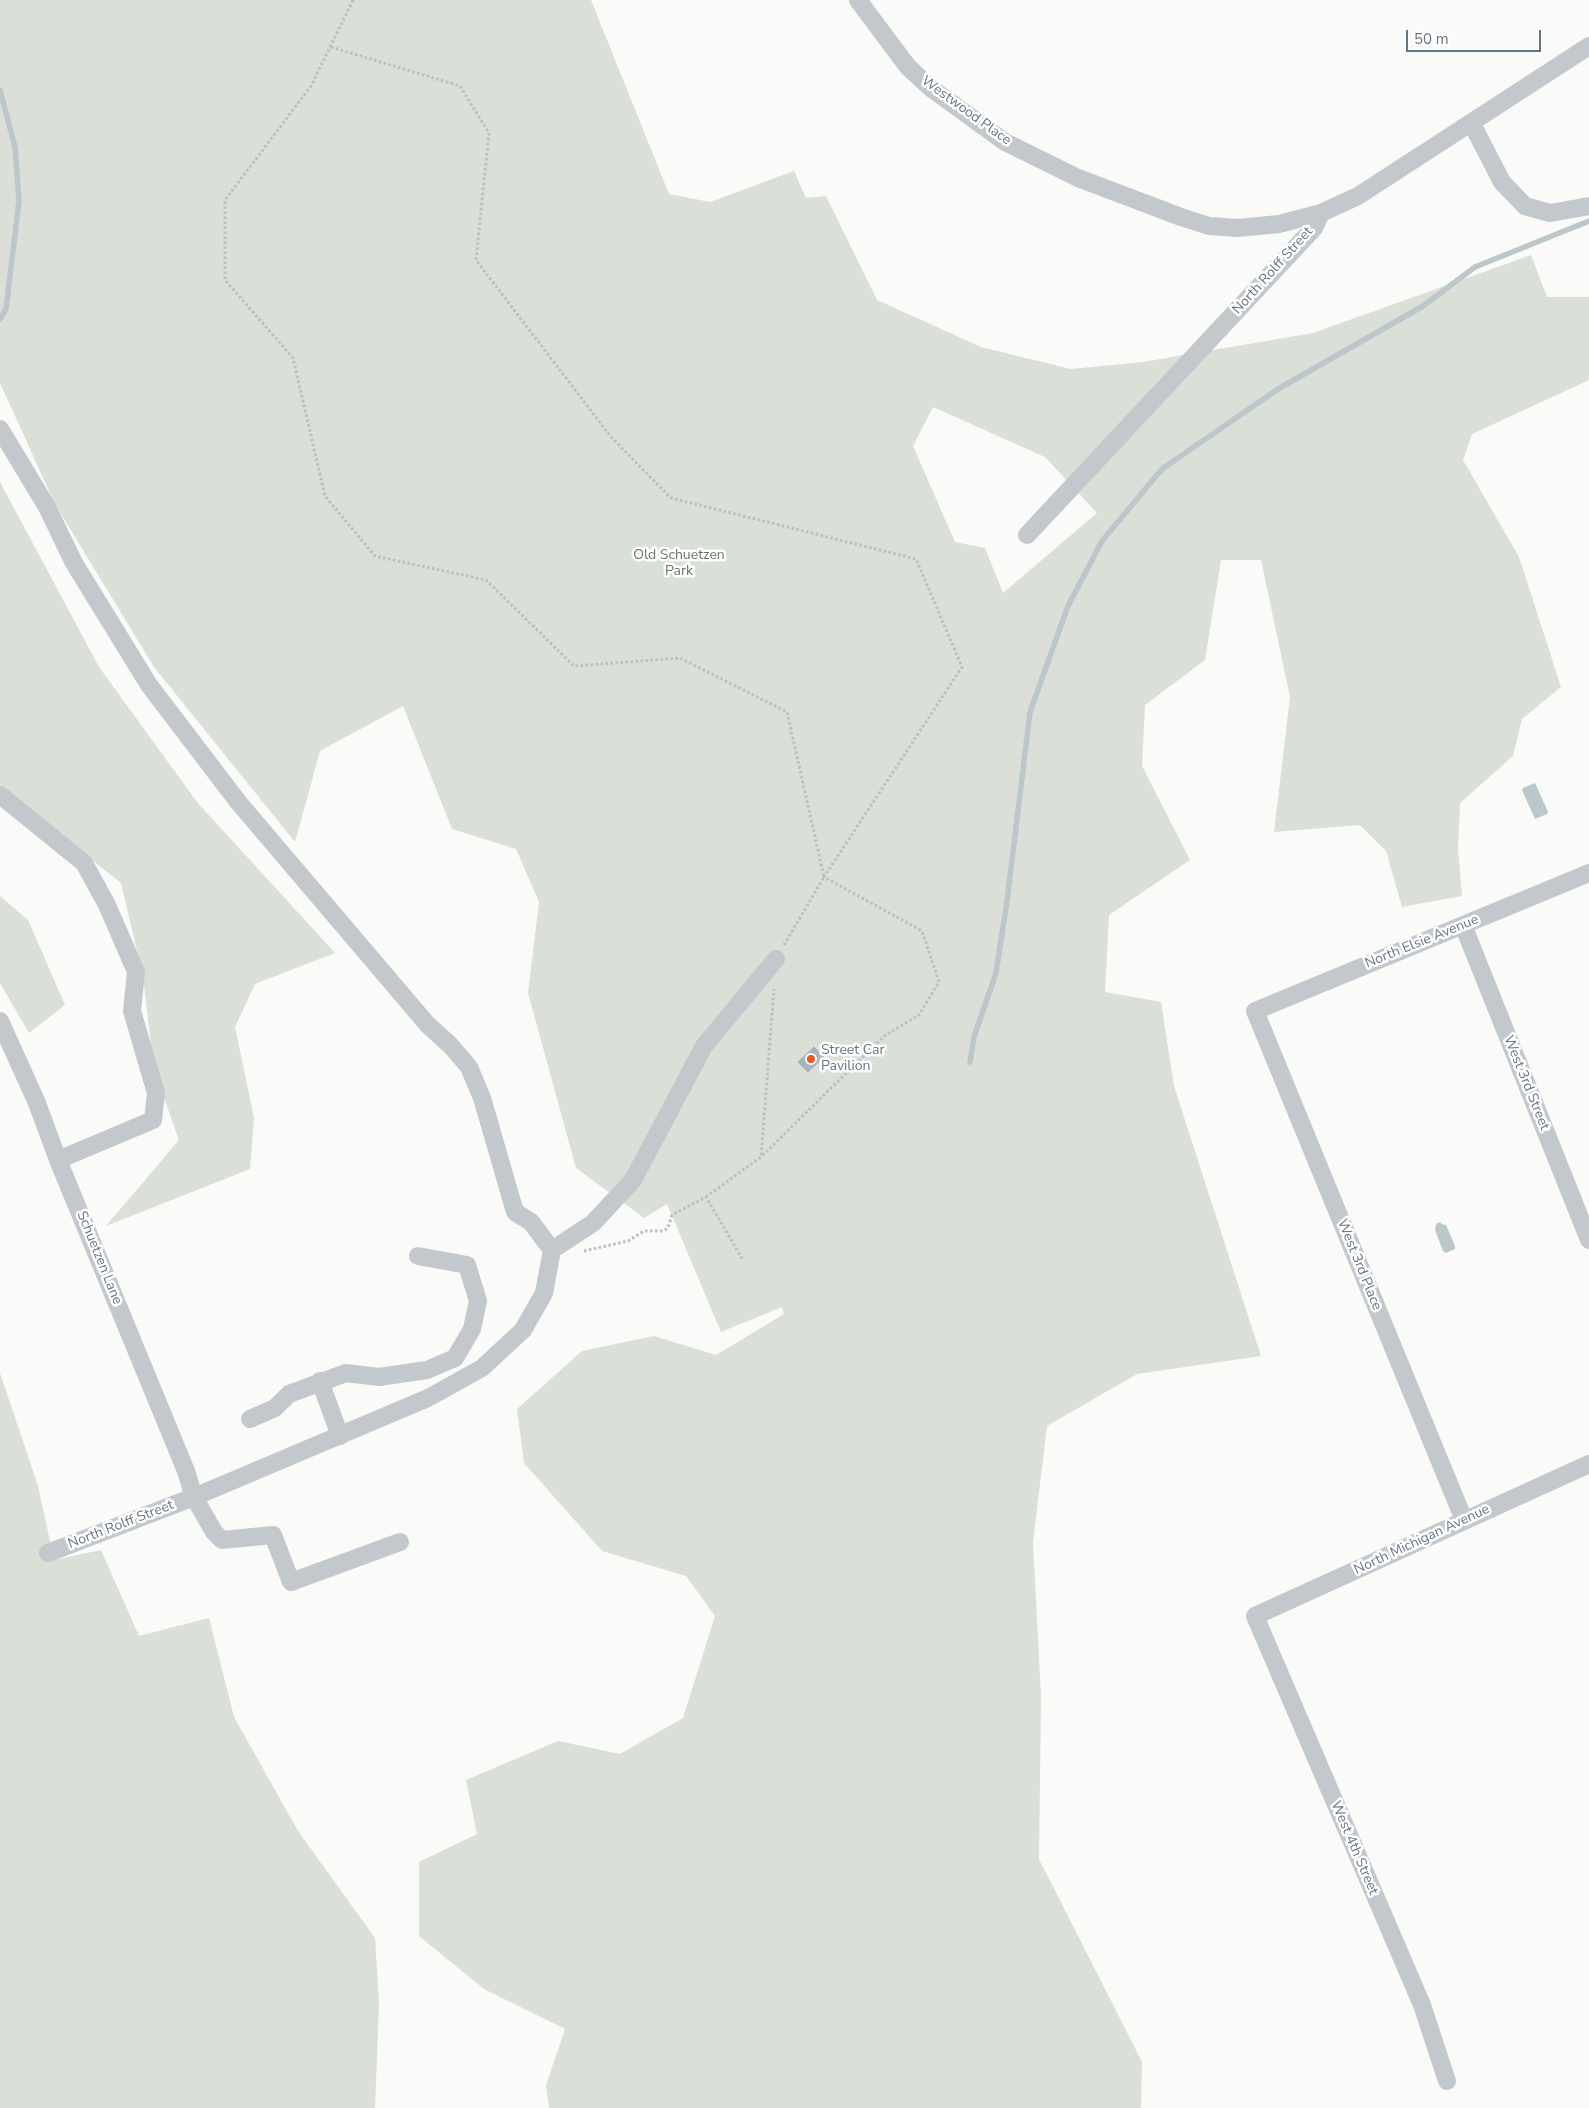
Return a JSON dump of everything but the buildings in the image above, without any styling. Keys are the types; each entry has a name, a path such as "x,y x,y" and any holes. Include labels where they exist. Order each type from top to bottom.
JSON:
{"street":[{"name":"Westwood Place","path":"858,0 908,67 932,90 1005,142 1078,178 1210,226 1238,228 1279,224 1321,213"},
{"name":"North Rolff Street","path":"1027,535 1314,228 1321,213 1358,196 1472,124 1589,46"},
{"path":"1472,124 1502,182 1525,206 1550,213 1589,206"},
{"path":"0,429 46,507 74,564 149,685 239,803 427,1024 451,1046 469,1067 482,1098 515,1212 531,1222 552,1250 593,1223 633,1180 704,1046 776,959"},
{"path":"0,795 84,863 107,905 136,972 132,1011 156,1093 154,1120 58,1160"},
{"name":"North Elsie Avenue","path":"1255,1011 1589,873"},
{"name":"West 3rd Street","path":"1463,925 1589,1240"},
{"name":"West 3rd Place","path":"1255,1011 1464,1520"},
{"name":"Schuetzen Lane","path":"0,1021 37,1103 58,1160 186,1471 194,1497 214,1532 222,1540 273,1535 291,1582 400,1542"},
{"name":"North Rolff Street","path":"48,1553 194,1497 340,1436 428,1398 482,1368 523,1330 544,1293 552,1250"},
{"path":"250,1419 275,1408 289,1394 346,1373 379,1377 427,1370 455,1358 472,1329 478,1301 467,1265 418,1256"},
{"path":"320,1381 340,1436"},
{"name":"North Michigan Avenue","path":"1255,1616 1589,1464"},
{"name":"West 4th Street","path":"1255,1616 1422,2005 1447,2081"}],"path":[{"path":"353,0 312,86 225,200 225,280 293,358 325,496 375,556 486,580 574,666 680,658 787,712 824,877 922,931 939,982 919,1015 884,1036 761,1157 706,1197 672,1215 668,1228 663,1231 644,1231 628,1241 580,1252"},
{"path":"331,46 460,86 488,133 476,260 611,437 671,498 916,559 962,667 824,877 776,959 761,1157"},
{"path":"706,1197 743,1260"}],"green space":[{"name":"Old Schuetzen Park","path":"0,0 591,0 669,194 710,202 794,171 806,198 826,196 877,300 981,347 1071,369 1143,362 1313,333 1531,255 1547,297 1589,297 1589,380 1472,434 1463,460 1519,557 1561,687 1522,719 1513,756 1460,803 1458,849 1462,896 1402,907 1386,851 1360,825 1274,832 1290,697 1261,560 1221,560 1205,660 1145,705 1142,766 1190,860 1109,915 1105,992 1161,1002 1174,1086 1261,1356 1137,1374 1047,1426 1033,1542 1041,1696 1039,1859 1142,2062 1141,2108 549,2108 546,2085 565,2029 484,1989 419,1936 419,1862 477,1834 466,1780 558,1741 620,1754 683,1718 715,1616 686,1576 602,1551 524,1463 517,1409 582,1351 654,1336 716,1355 784,1314 782,1307 721,1332 667,1204 644,1218 576,1168 528,993 539,902 516,849 452,829 403,706 320,751 295,842 154,667 55,504 0,383","holes":["933,407 1045,457 1097,513 1003,593 985,548 955,542 913,446"]},
{"path":"0,482 99,667 197,802 335,953 255,984 235,1027 254,1118 250,1169 106,1226 179,1140 154,1070 143,976 121,883 0,787"},
{"path":"0,896 28,920 65,1005 29,1033 0,983"},
{"path":"0,1373 38,1486 54,1560 101,1550 139,1636 209,1618 234,1717 298,1831 375,1938 379,2004 375,2108 0,2108"}],"shaded area":[{"path":"1535,783 1548,812 1535,819 1522,790"},
{"path":"1440,1222 1446,1225 1455,1246 1455,1249 1446,1253 1443,1251 1435,1230 1436,1224"}],"waterway":[{"path":"0,90 15,147 19,201 6,309 0,319"},
{"path":"970,1062 974,1037 996,973 1007,901 1030,712 1068,606 1102,541 1162,469 1278,389 1423,306 1475,267 1589,221"}],"place":[{"name":"Street Car Pavilion","path":"811,1059"}]}
